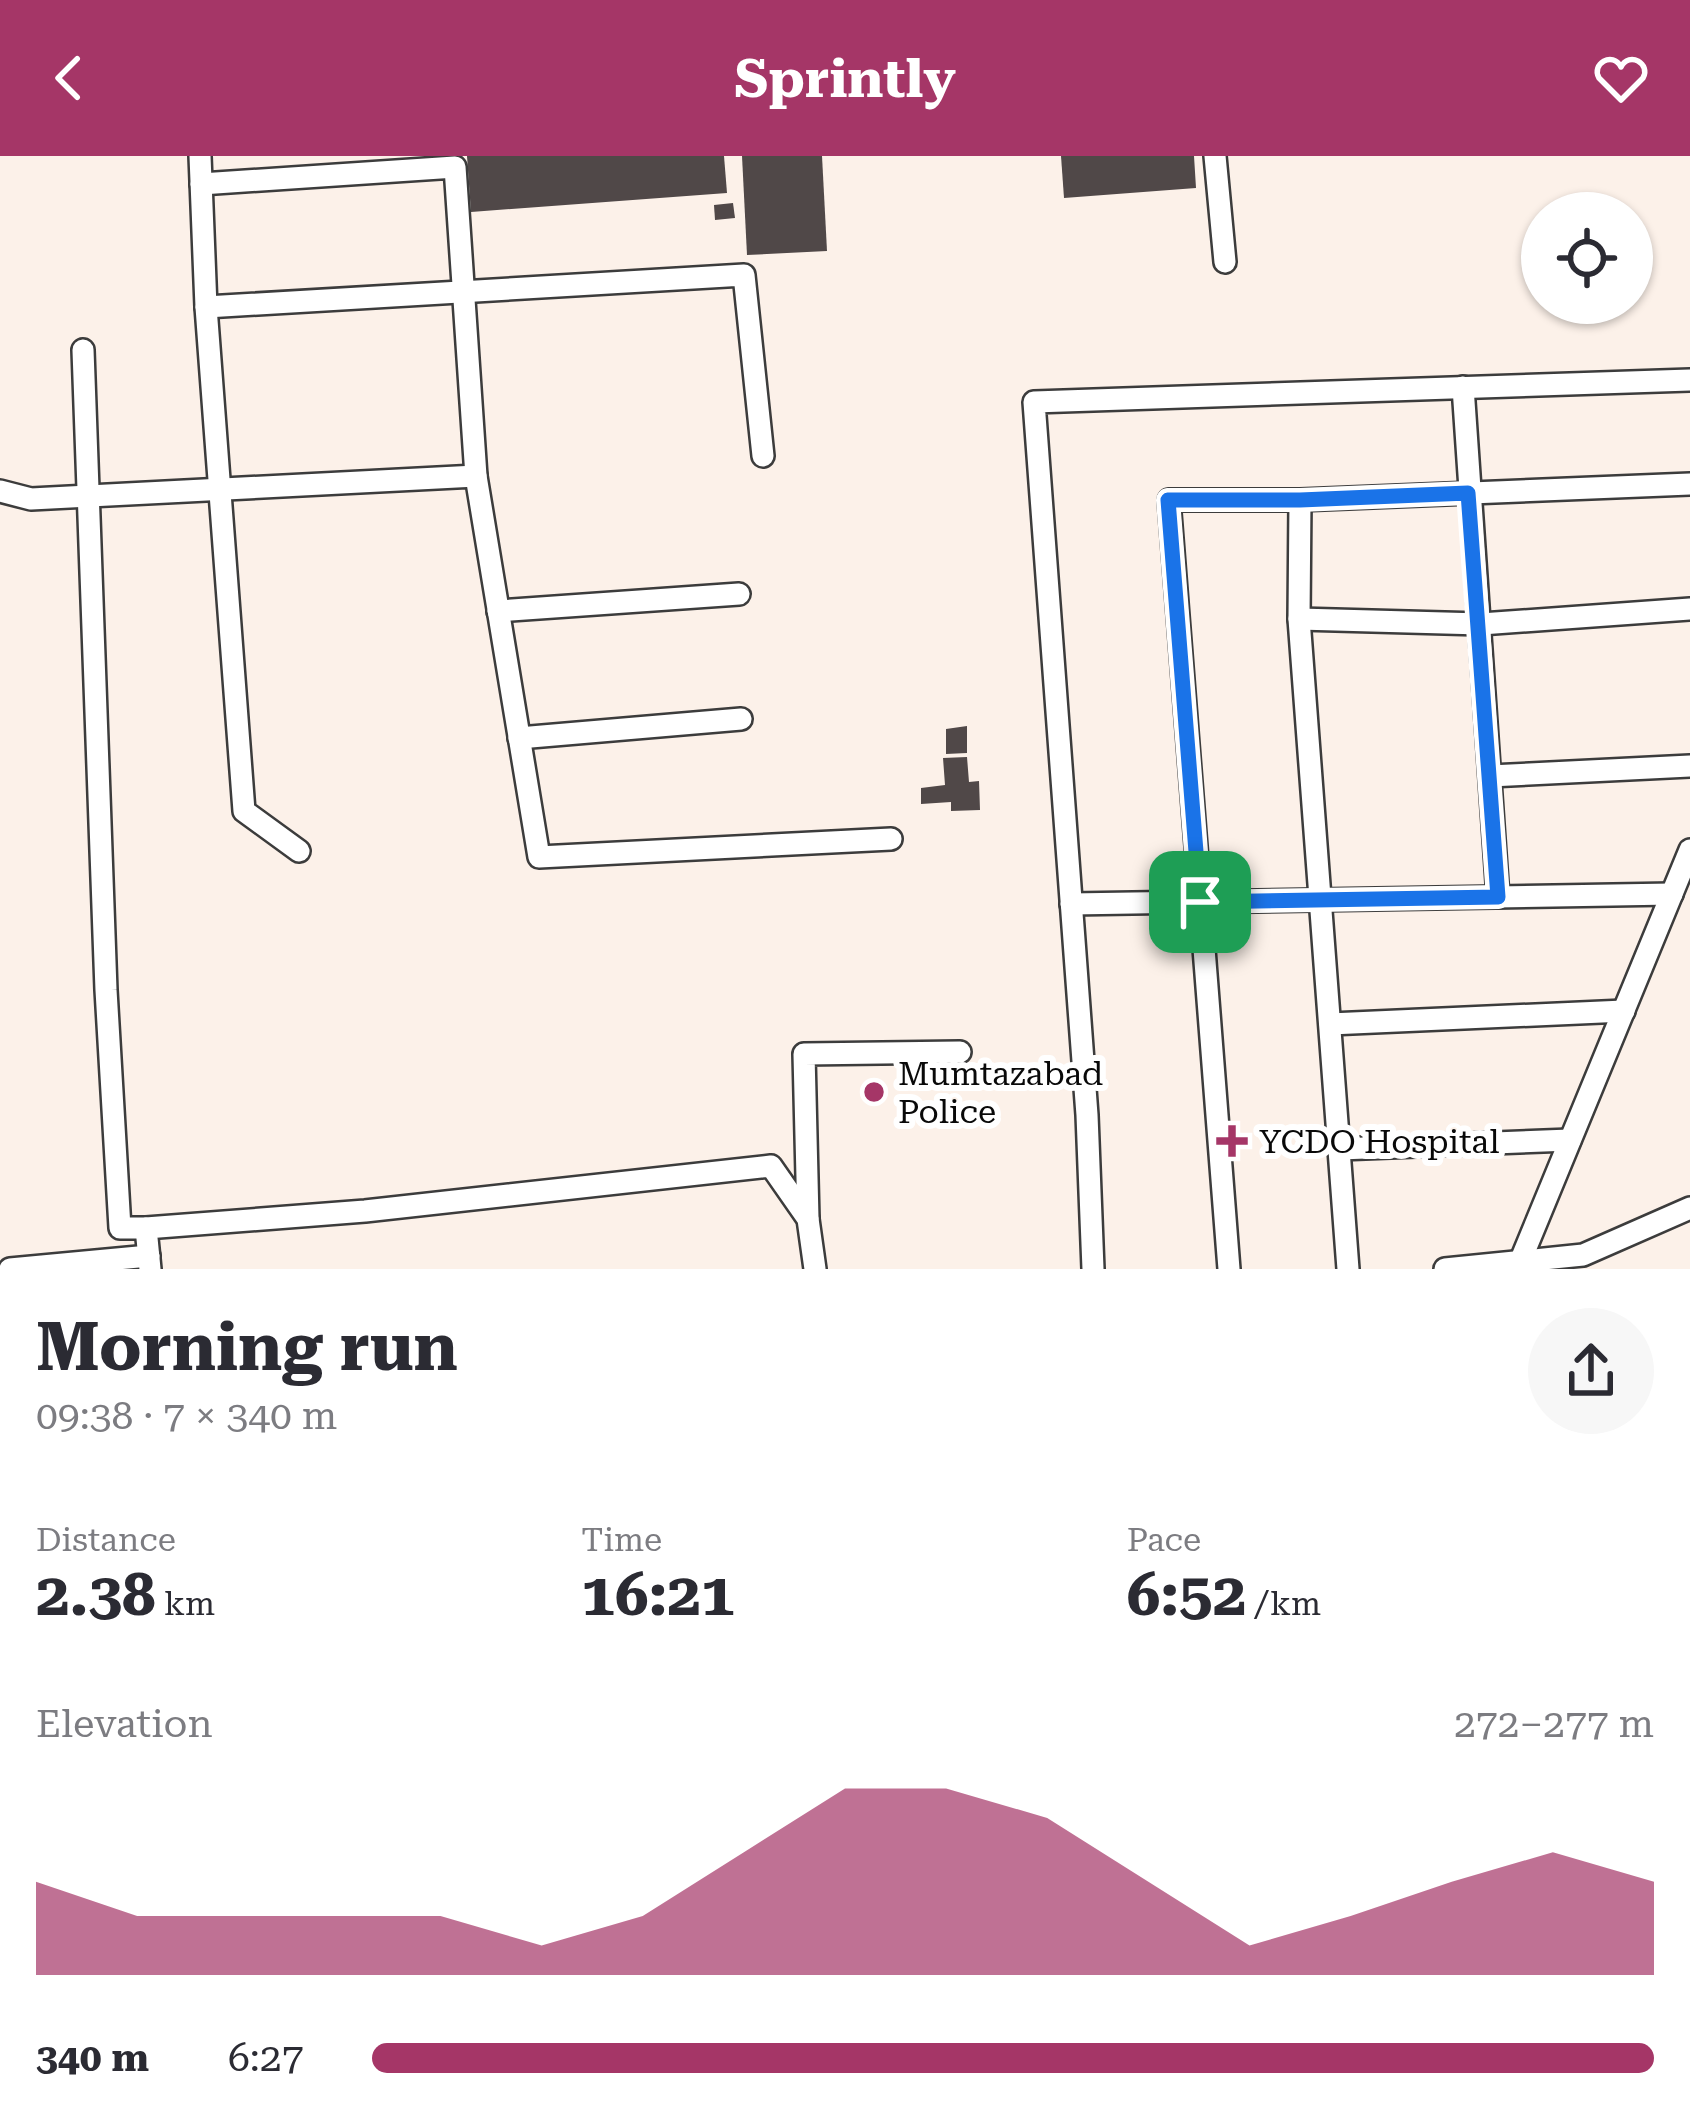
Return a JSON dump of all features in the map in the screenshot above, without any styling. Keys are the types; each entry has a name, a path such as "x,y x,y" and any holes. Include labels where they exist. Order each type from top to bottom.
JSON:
{"street":[{"path":"200,156 218,487 244,811 299,851"},
{"path":"1216,156 1225,262"},
{"path":"201,184 454,162 476,476 539,857 891,839"},
{"path":"206,307 744,275 763,456"},
{"path":"83,350 106,990 120,1228 365,1211 771,1166 808,1220"},
{"path":"1093,1269 1034,402 1690,380"},
{"path":"1463,387 1498,897"},
{"path":"0,491 31,499 476,476"},
{"path":"1228,1269 1168,500 1300,500 1690,484"},
{"path":"1300,500 1300,619 1348,1269"},
{"path":"498,611 739,594"},
{"path":"1300,619 1480,624 1690,609"},
{"path":"519,738 741,719"},
{"path":"1490,776 1690,766"},
{"path":"1520,1262 1690,850"},
{"path":"1071,904 1672,895"},
{"path":"1330,1024 1624,1011"},
{"path":"815,1269 808,1220 804,1054 960,1052"},
{"path":"1340,1149 1570,1140"},
{"path":"1445,1269 1583,1255 1690,1208"},
{"path":"10,1269 150,1263 146,1228"}],"building":[{"path":"467,156 724,156 727,193 471,212"},
{"path":"742,156 822,156 827,251 747,255"},
{"path":"1061,156 1194,156 1196,188 1064,198"},
{"path":"733,203 735,218 715,220 714,205"},
{"path":"967,726 967,753 946,754 946,729"},
{"path":"967,757 969,782 979,781 980,810 951,811 951,802 921,804 921,788 945,785 943,758"}],"place":[{"name":"Mumtazabad Police","path":"874,1092"},
{"name":"YCDO Hospital","path":"1232,1141"}],"route":[{"path":"1468,493 1498,897 1200,902 1168,500 1468,493"}]}
